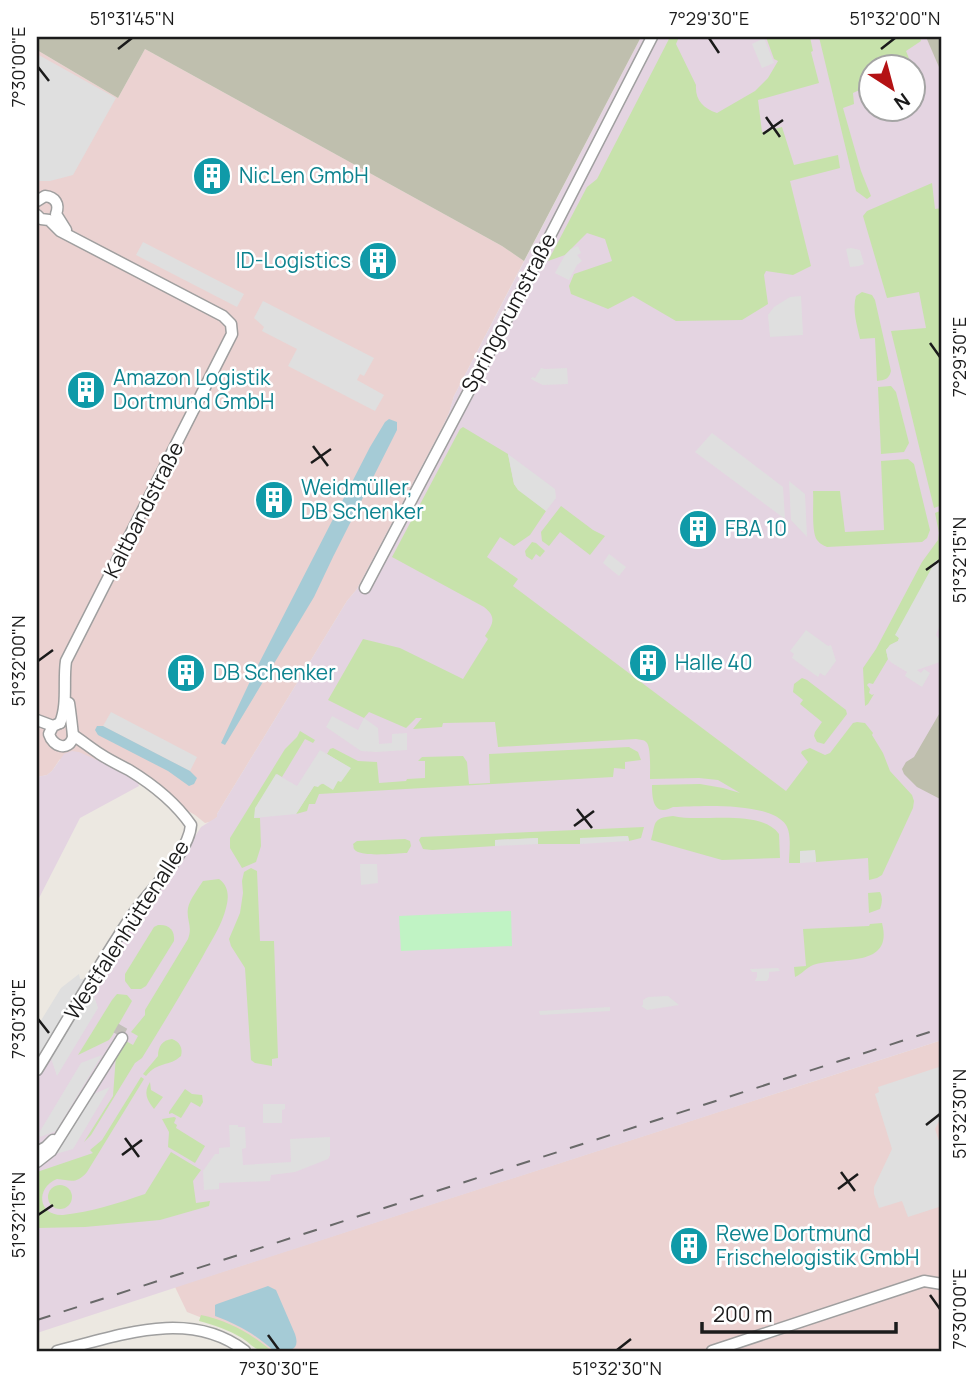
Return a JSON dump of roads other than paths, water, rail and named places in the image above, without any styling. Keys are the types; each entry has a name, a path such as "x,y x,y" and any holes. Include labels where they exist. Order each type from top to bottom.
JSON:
{"street":[{"name":"Springorumstraße","path":"365,588 652,37"},
{"path":"37,201 45,196 52,198 57,205 52,217 41,219 37,215"},
{"name":"Kaltbandstraße","path":"52,217 60,231 223,316 230,324 232,334 66,661 64,712 54,728"},
{"name":"Kaltbandstraße","path":"65,697 69,703 71,735"},
{"path":"37,723 54,728 66,724 71,735 63,746 52,742 54,728"},
{"name":"Westfalenhüttenallee","path":"37,1070 132,915 186,843 191,825 175,806 147,782 71,735"},
{"path":"37,1152 55,1138 120,1037 51,1151 37,1162"},
{"path":"712,1351 924,1282 942,1284"},
{"path":"57,1351 153,1329 180,1327 219,1336 245,1351"}],"water":[{"path":"389,419 397,422 397,430 314,597 225,745 221,743 370,447"},
{"path":"97,726 103,726 190,771 197,778 194,784 189,786 168,771 98,735 95,730"},
{"path":"268,1286 276,1290 295,1334 296,1344 292,1349 274,1351 246,1330 215,1316 215,1305"}],"tunnel":[{"path":"118,1035 123,1026"}],"railway":[{"path":"37,1320 942,1028"}],"place":[{"name":"NicLen GmbH","path":"212,176"},
{"name":"ID-Logistics","path":"378,261"},
{"name":"Amazon Logistik Dortmund GmbH","path":"86,390"},
{"name":"Weidmüller, DB Schenker","path":"274,500"},
{"name":"FBA 10","path":"698,529"},
{"name":"Halle 40","path":"648,663"},
{"name":"DB Schenker","path":"186,673"},
{"name":"Rewe Dortmund Frischelogistik GmbH","path":"689,1246"}]}
